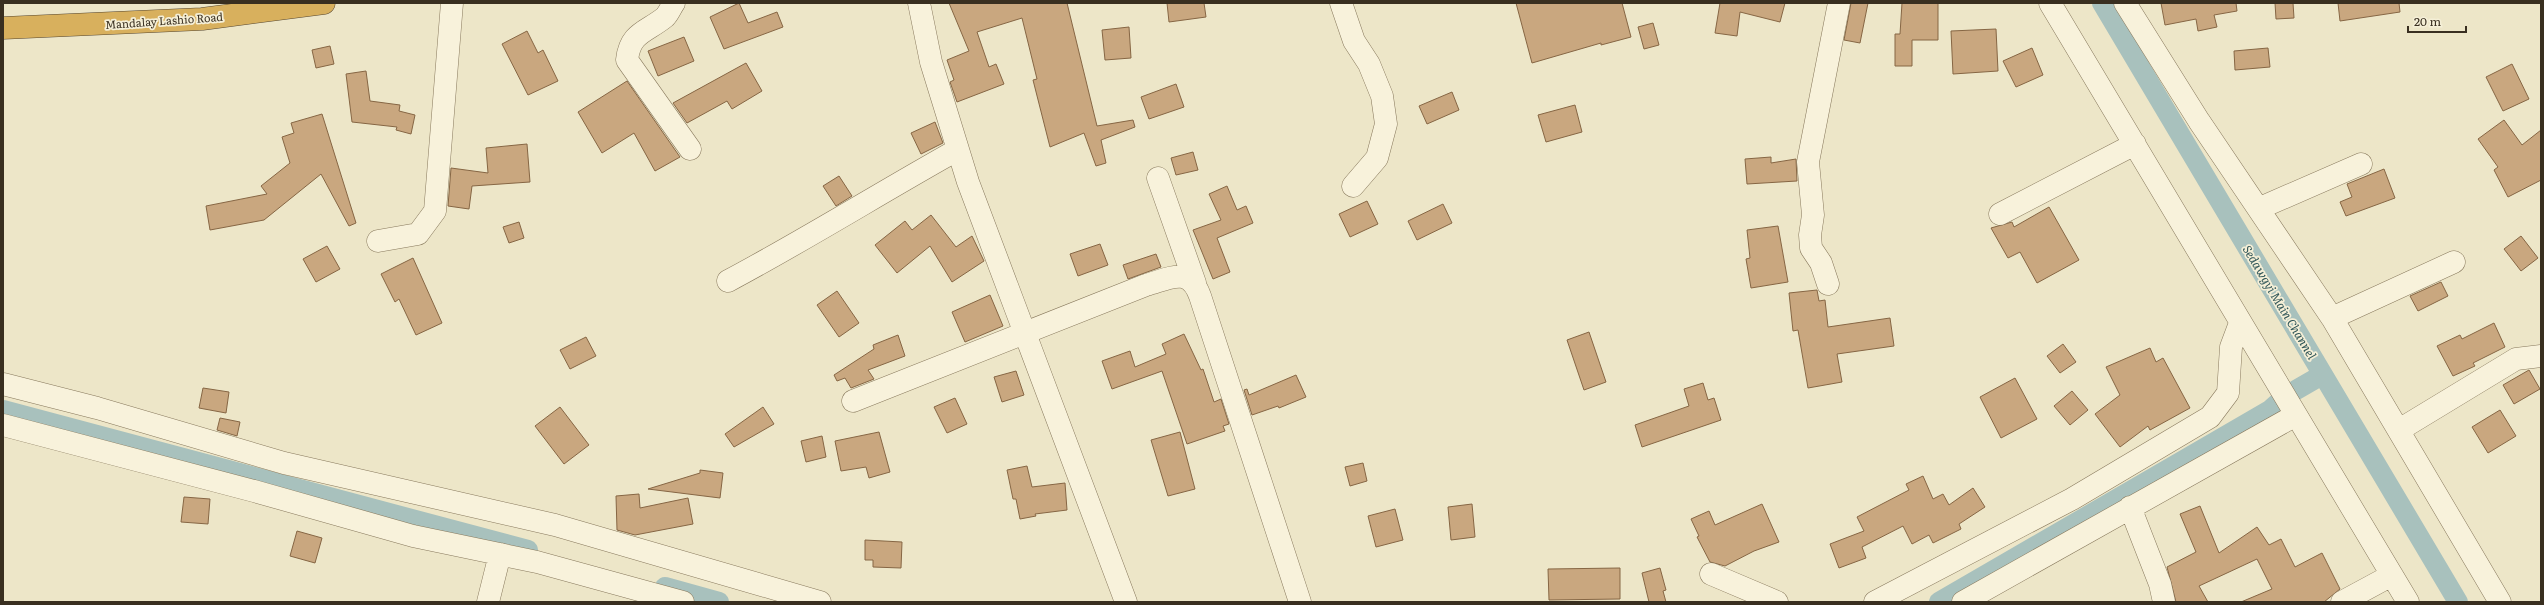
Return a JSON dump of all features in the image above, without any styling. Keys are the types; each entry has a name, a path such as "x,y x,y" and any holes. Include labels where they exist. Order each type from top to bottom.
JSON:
{"highway":[{"name":"Mandalay Lashio Road","path":"3,28 202,19 324,3"}],"street":[{"path":"378,241 418,234 435,211 452,3"},
{"path":"674,3 666,16 645,29 629,45 627,60 690,149"},
{"path":"919,3 931,62 957,150 985,230 1025,332 1126,602"},
{"path":"1341,3 1354,41 1369,64 1382,96 1386,124 1377,158 1353,186"},
{"path":"1828,284 1821,263 1811,248 1810,235 1812,208 1808,162 1839,3"},
{"path":"2050,3 2408,602"},
{"path":"2125,3 2199,121 2260,208 2332,318 2500,602"},
{"path":"2000,214 2135,144"},
{"path":"728,281 792,247 859,204 957,150"},
{"path":"2260,208 2361,164"},
{"path":"1158,178 1195,284 1300,602"},
{"path":"2332,318 2454,262"},
{"path":"853,401 1025,332 1146,286 1179,276 1189,278 1195,284"},
{"path":"1875,602 2072,499 2210,416 2228,393 2231,347 2240,323"},
{"path":"2399,430 2516,359 2541,356"},
{"path":"3,384 97,408 284,463 555,525 820,602"},
{"path":"1963,602 2296,414"},
{"path":"3,425 254,491 413,536 537,562 683,602"},
{"path":"2130,507 2160,584 2164,602"},
{"path":"488,602 500,554"},
{"path":"1711,574 1777,602"},
{"path":"2342,602 2392,575"}],"building":[{"path":"739,3 748,23 777,12 783,27 724,49 710,17"},
{"path":"949,3 1067,3 1097,126 1133,120 1135,127 1101,140 1106,163 1096,166 1084,133 1050,147 1033,80 1037,79 1022,18 977,32 989,67 996,64 1004,84 957,102 950,82 954,80 947,60 969,51"},
{"path":"1167,3 1204,3 1206,17 1169,22"},
{"path":"1516,3 1622,3 1631,37 1601,45 1601,43 1532,63"},
{"path":"1720,3 1785,3 1780,22 1740,12 1737,36 1715,33"},
{"path":"1851,3 1868,3 1860,43 1844,40"},
{"path":"1902,3 1938,3 1938,40 1912,40 1912,66 1895,66 1895,34 1900,34"},
{"path":"2161,3 2236,3 2237,11 2214,15 2217,27 2198,31 2196,19 2165,25"},
{"path":"2275,3 2293,3 2294,18 2276,19"},
{"path":"2338,3 2399,3 2400,12 2340,21"},
{"path":"1653,23 1659,45 1644,49 1638,27"},
{"path":"1129,27 1131,58 1105,60 1102,30"},
{"path":"1996,29 1998,71 1953,74 1951,31"},
{"path":"527,31 538,53 543,50 558,81 528,95 502,44"},
{"path":"684,37 694,61 658,76 648,51"},
{"path":"330,46 334,64 316,68 312,50"},
{"path":"2032,48 2043,75 2016,87 2003,61"},
{"path":"2268,48 2270,67 2235,70 2234,51"},
{"path":"746,63 762,91 732,109 727,101 687,123 673,103"},
{"path":"2512,64 2529,99 2503,111 2486,77"},
{"path":"366,71 370,101 400,105 399,111 415,115 411,134 396,130 397,127 352,122 346,74"},
{"path":"627,81 680,157 655,171 634,133 602,153 578,112"},
{"path":"1176,84 1184,107 1149,119 1141,97"},
{"path":"1452,92 1459,110 1427,124 1419,106"},
{"path":"1575,105 1582,132 1546,142 1538,115"},
{"path":"322,114 356,223 349,226 321,174 264,220 210,230 206,206 267,194 261,186 290,163 282,137 294,133 291,123"},
{"path":"2504,120 2522,145 2541,130 2541,180 2508,197 2494,170 2498,167 2478,139"},
{"path":"935,122 943,143 921,154 911,133"},
{"path":"527,144 530,182 472,186 469,209 448,206 451,168 488,173 486,148"},
{"path":"1193,152 1198,170 1176,175 1171,158"},
{"path":"1771,157 1771,163 1796,159 1797,181 1747,184 1745,159"},
{"path":"2384,169 2395,198 2346,216 2340,202 2352,197 2347,184"},
{"path":"839,176 852,196 836,206 823,186"},
{"path":"1227,186 1237,210 1246,206 1253,223 1217,238 1230,272 1213,279 1193,230 1221,220 1209,194"},
{"path":"1367,201 1378,224 1350,237 1339,214"},
{"path":"1443,204 1452,223 1417,240 1408,221"},
{"path":"2049,207 2079,260 2037,283 2020,252 2008,258 1991,228 2012,222 2014,227"},
{"path":"931,215 956,247 972,236 984,261 952,282 930,246 897,273 875,245 905,221 912,230"},
{"path":"519,222 524,238 509,243 503,227"},
{"path":"1778,226 1788,282 1751,288 1746,259 1750,258 1747,230"},
{"path":"2521,236 2538,258 2521,271 2504,249"},
{"path":"1100,244 1108,265 1078,276 1070,254"},
{"path":"327,246 340,269 316,282 303,259"},
{"path":"1156,254 1161,267 1128,279 1123,265"},
{"path":"413,258 442,323 416,335 399,299 395,302 381,274"},
{"path":"2441,282 2448,296 2418,311 2410,296"},
{"path":"1817,290 1819,301 1825,300 1828,327 1890,318 1894,346 1837,354 1842,382 1808,388 1798,330 1793,331 1789,293"},
{"path":"837,291 859,323 839,337 817,305"},
{"path":"990,295 1003,326 965,342 952,312"},
{"path":"2494,323 2505,347 2473,363 2475,366 2453,376 2437,346 2460,335 2462,339"},
{"path":"1589,332 1606,382 1584,390 1567,340"},
{"path":"1184,334 1201,370 1203,369 1214,402 1221,399 1229,424 1223,426 1225,431 1187,444 1162,371 1112,389 1102,361 1130,351 1135,367 1166,354 1162,344"},
{"path":"898,335 905,356 868,370 874,379 851,388 845,378 837,381 834,375 874,349 873,345"},
{"path":"586,337 596,356 570,369 560,350"},
{"path":"2063,344 2076,362 2060,373 2047,356"},
{"path":"2150,348 2156,362 2163,358 2190,408 2150,430 2148,426 2120,447 2095,414 2120,395 2106,367"},
{"path":"2529,370 2540,389 2514,404 2503,385"},
{"path":"1016,371 1024,395 1002,402 994,377"},
{"path":"1296,375 1306,397 1279,408 1278,406 1252,415 1244,390 1247,389 1249,395"},
{"path":"2015,378 2037,419 2001,438 1980,397"},
{"path":"1703,383 1708,400 1714,398 1721,420 1642,447 1635,425 1689,406 1684,389"},
{"path":"203,388 229,392 226,413 199,408"},
{"path":"2072,391 2088,410 2070,425 2054,406"},
{"path":"955,398 967,424 947,433 934,407"},
{"path":"560,407 589,445 564,464 535,426"},
{"path":"763,407 774,424 734,447 725,434"},
{"path":"2500,410 2516,436 2488,453 2472,427"},
{"path":"220,418 240,422 237,436 217,430"},
{"path":"879,432 890,472 869,478 866,467 841,471 835,441"},
{"path":"1180,432 1195,489 1168,496 1151,440"},
{"path":"822,436 826,457 806,462 801,441"},
{"path":"1363,463 1367,481 1350,486 1345,467"},
{"path":"1027,466 1032,487 1065,483 1067,510 1035,514 1036,516 1020,519 1016,499 1013,499 1007,470"},
{"path":"700,470 723,473 720,498 648,489 700,473"},
{"path":"1923,476 1933,499 1943,494 1949,505 1973,488 1985,507 1959,524 1961,529 1933,543 1929,535 1912,544 1903,526 1862,547 1866,558 1839,568 1830,544 1864,531 1857,517 1909,490 1906,484"},
{"path":"639,494 640,508 688,498 693,524 635,535 617,530 616,496"},
{"path":"184,497 210,499 208,524 181,522"},
{"path":"1472,504 1475,537 1451,540 1448,507"},
{"path":"1762,504 1779,542 1754,551 1725,566 1710,562 1697,537 1699,536 1691,519 1709,511 1715,525"},
{"path":"2200,506 2219,553 2257,527 2269,545 2281,539 2295,567 2322,553 2340,589 2324,602 2241,602 2272,589 2257,559 2199,586 2208,602 2176,602 2167,567 2196,552 2180,514"},
{"path":"1395,509 1403,540 1376,547 1368,516"},
{"path":"297,531 322,538 315,563 290,556"},
{"path":"865,540 902,542 901,568 873,567 873,560 865,560"},
{"path":"1620,568 1620,599 1549,600 1548,569"},
{"path":"1660,568 1666,590 1663,591 1666,602 1649,602 1642,573"}],"waterway":[{"name":"Sedawgyi Main Channel","path":"2102,3 2458,602"},
{"path":"2296,390 2322,375"},
{"path":"1939,602 2270,410 2280,401"},
{"path":"3,410 528,550"},
{"path":"665,587 719,602"}]}
